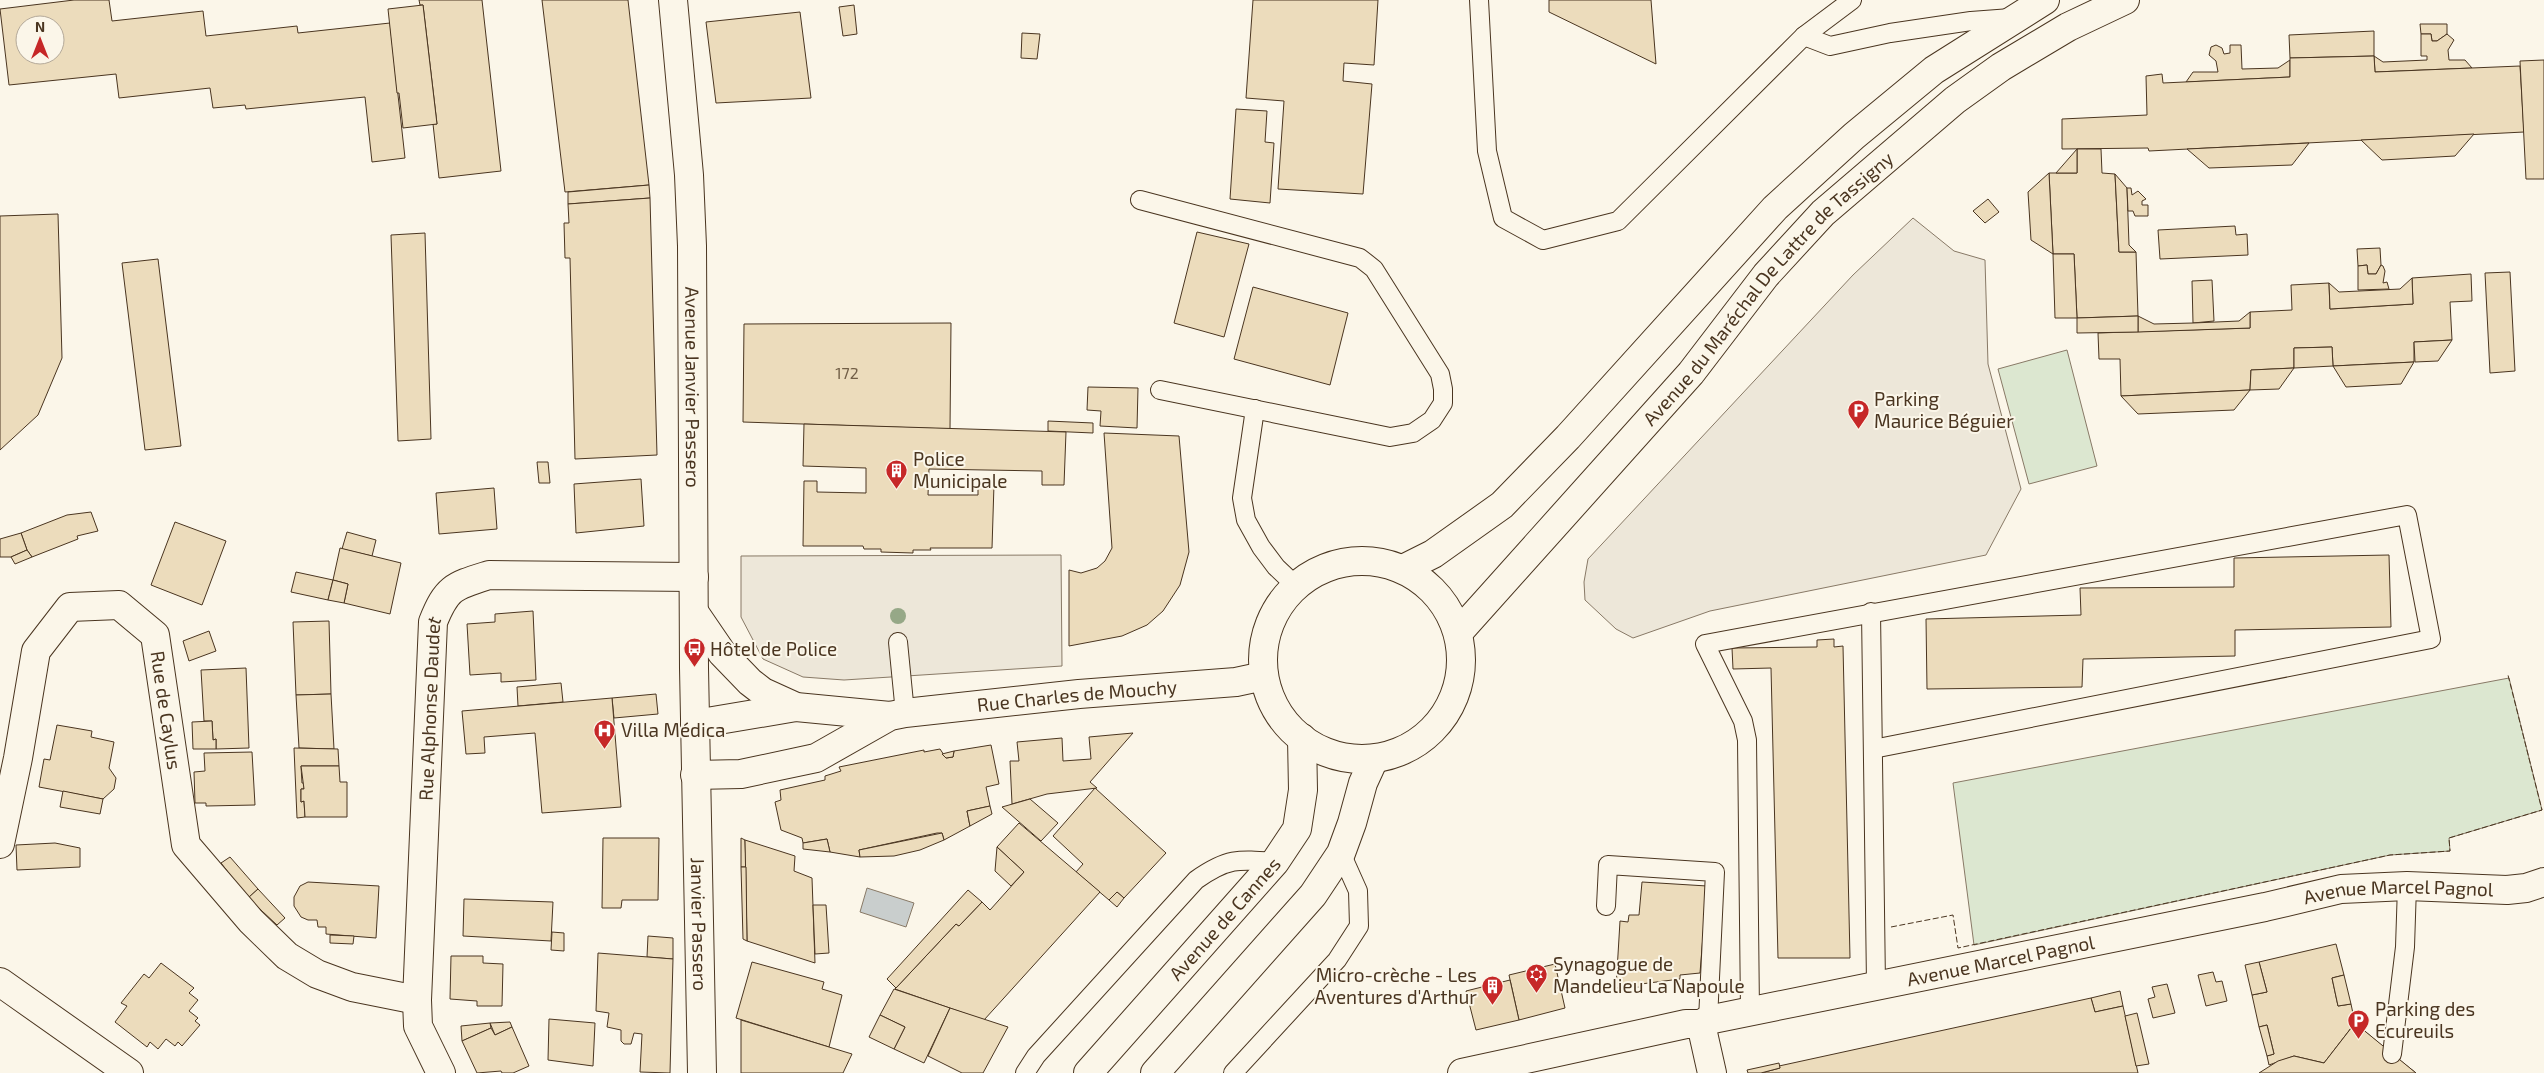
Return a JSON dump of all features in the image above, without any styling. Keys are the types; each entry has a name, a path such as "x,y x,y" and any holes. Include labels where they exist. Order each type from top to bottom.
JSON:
{"street":[{"name":"Avenue Janvier Passero","path":"673,0 690,175 696,775"},
{"name":"Avenue du Maréchal De Lattre de Tassigny","path":"1403,569 1433,554 1502,505 1574,430 1775,208 1854,136 1934,70 2045,0"},
{"name":"Avenue du Maréchal De Lattre de Tassigny","path":"1458,633 1691,373 1766,275 1822,213 1955,100 2001,67 2068,27 2125,0"},
{"path":"1347,562 1375,562 1403,569 1427,585 1446,606 1458,633 1462,661 1457,689 1445,715 1426,736 1402,751 1374,759 1349,758 1324,751 1302,738 1288,726 1277,711 1269,694 1264,676 1264,643 1275,612 1296,586 1320,570 1347,562"},
{"name":"Rue Alphonse Daudet","path":"441,1073 418,1026 417,1000 432,622 442,599 458,584 489,575 694,577"},
{"name":"Rue de Caylus","path":"0,844 18,758 36,651 70,607 119,604 155,635 186,845 251,921 287,956 317,974 352,987 417,1000"},
{"name":"Rue Charles de Mouchy","path":"694,612 722,652 750,682 763,692 796,707"},
{"name":"Rue Charles de Mouchy","path":"694,724 796,707 898,715 1079,694 1236,682 1264,676"},
{"name":"Rue Charles de Mouchy","path":"696,775 740,774 816,758 898,715"},
{"name":"Avenue de Cannes","path":"1088,1073 1275,862 1297,830 1303,790 1302,738"},
{"path":"1155,1073 1313,895 1341,853 1363,783 1374,759"},
{"name":"Janvier Passero","path":"696,775 702,1073"},
{"name":"Avenue Marcel Pagnol","path":"1462,1073 1876,984 2265,907 2342,889 2407,886 2507,890 2526,888 2544,882"},
{"path":"0,982 129,1073"},
{"path":"1704,1022 1712,1073"}],"lane":[{"path":"1479,0 1488,151 1503,218 1543,240 1618,221 1804,36 1852,0"},
{"path":"1804,36 1830,46 1899,32 1971,21 2017,18"},
{"path":"1140,200 1360,258 1374,269 1440,374 1443,403 1432,420 1414,433 1390,437 1160,390"},
{"path":"1255,409 1242,498 1246,520 1261,547 1276,567 1296,586"},
{"path":"1750,1011 1747,740 1744,721 1705,644 2407,515 2431,639 1873,749"},
{"path":"1871,612 1876,984"},
{"path":"898,642 898,715"},
{"path":"1233,1073 1337,960 1359,926 1358,891 1341,853"},
{"path":"1025,1073 1036,1056 1196,880 1215,866 1236,860 1275,862"},
{"path":"1606,906 1608,865 1715,872 1704,1022"},
{"path":"2392,1054 2405,947 2407,886"}],"green space":[{"path":"2067,350 2097,466 2029,484 1998,369"},
{"path":"2509,678 2542,810 2449,838 2450,851 2390,855 1974,945 1953,783"}],"shaded area":[{"name":"Parking Maurice Béguier","path":"1913,218 1954,251 1985,260 1988,364 2021,489 1986,555 1710,611 1633,638 1616,629 1585,600 1584,582 1588,559 1853,275"},
{"path":"1061,555 1062,666 844,680 803,677 763,659 741,617 741,556"},
{"path":"867,888 914,903 906,927 860,912"}],"building":[{"path":"74,0 109,0 112,21 203,11 206,36 297,26 298,33 390,23 405,158 372,162 365,97 246,109 245,105 213,108 210,88 119,98 116,74 9,85 0,9"},
{"path":"419,0 482,0 501,171 439,178 433,124 437,124 423,5 420,5"},
{"path":"542,0 628,0 649,185 565,192"},
{"path":"1253,0 1378,0 1374,65 1344,63 1343,81 1372,84 1363,194 1278,189 1284,101 1246,98"},
{"path":"1549,0 1651,0 1656,64 1549,12"},
{"path":"423,5 437,124 403,128 399,93 397,93 388,9"},
{"path":"854,5 857,34 843,36 839,7"},
{"path":"800,12 811,98 716,103 706,22"},
{"path":"2420,24 2447,24 2447,34 2437,41 2432,41 2431,34 2421,34"},
{"path":"2374,31 2374,56 2290,58 2289,35"},
{"path":"1022,33 1040,34 1037,59 1021,58"},
{"path":"2421,34 2431,34 2432,41 2437,41 2447,34 2454,40 2448,50 2449,60 2465,60 2472,68 2375,72 2374,56 2383,62 2427,60 2427,56 2421,56"},
{"path":"2216,45 2222,48 2224,54 2230,53 2230,45 2241,45 2242,69 2278,68 2290,60 2290,77 2186,82 2193,72 2218,72 2216,61 2209,55 2211,47"},
{"path":"2374,56 2375,72 2520,66 2524,132 2149,151 2148,148 2062,149 2062,119 2147,115 2146,76 2162,74 2163,83 2290,77 2290,58"},
{"path":"2544,60 2544,179 2526,179 2520,61"},
{"path":"1236,109 1267,111 1265,142 1274,143 1270,203 1230,199"},
{"path":"2474,134 2455,156 2382,160 2361,140"},
{"path":"2309,143 2292,165 2209,168 2187,149"},
{"path":"2077,149 2101,149 2102,173 2115,174 2119,252 2136,252 2138,316 2077,318 2074,254 2053,254 2049,173 2077,173"},
{"path":"2077,149 2077,173 2056,173"},
{"path":"2049,173 2053,254 2031,240 2028,192"},
{"path":"2115,174 2127,188 2129,245 2136,252 2119,252"},
{"path":"649,185 650,198 568,204 568,192"},
{"path":"2127,188 2131,188 2132,195 2138,191 2146,199 2142,201 2142,205 2148,205 2148,216 2135,216 2133,211 2128,211"},
{"path":"650,198 657,455 575,459 570,258 565,258 564,223 569,223 568,204"},
{"path":"1988,199 1999,212 1985,223 1973,211"},
{"path":"58,214 62,358 38,415 0,450 0,216"},
{"path":"2235,226 2236,235 2247,234 2248,255 2160,259 2158,230"},
{"path":"1197,232 1249,244 1224,337 1174,323"},
{"path":"425,233 431,439 398,441 391,235"},
{"path":"2380,248 2381,265 2376,274 2368,274 2367,265 2358,266 2357,249"},
{"path":"2053,254 2074,254 2077,318 2055,318"},
{"path":"158,259 181,446 145,450 122,263"},
{"path":"2367,265 2368,274 2376,274 2381,265 2383,266 2385,271 2383,283 2387,282 2389,289 2358,290 2358,266"},
{"path":"2510,272 2515,371 2490,373 2485,273"},
{"path":"2471,274 2472,301 2450,302 2452,340 2414,342 2414,362 2333,366 2332,347 2294,348 2294,368 2251,370 2250,390 2121,396 2120,359 2099,359 2098,333 2250,328 2250,312 2292,310 2291,285 2329,283 2330,309 2413,304 2412,278"},
{"path":"2412,278 2413,304 2330,309 2329,283 2339,292 2400,289"},
{"path":"2212,280 2214,321 2193,323 2192,281"},
{"path":"1253,287 1348,313 1330,385 1234,359"},
{"path":"2250,312 2250,328 2138,332 2138,316 2154,324 2193,323 2239,321"},
{"path":"2138,316 2138,332 2077,333 2077,318"},
{"path":"951,323 950,429 743,422 744,324"},
{"path":"2452,340 2438,361 2415,362 2414,342"},
{"path":"2332,347 2333,366 2294,368 2294,348"},
{"path":"2414,362 2401,384 2346,387 2333,366"},
{"path":"2294,368 2279,389 2250,390 2251,370"},
{"path":"1088,387 1138,388 1137,428 1100,426 1101,411 1087,410"},
{"path":"2250,390 2234,410 2138,414 2121,396"},
{"path":"1048,421 1093,423 1093,433 1048,431"},
{"name":"Police Municipale","path":"804,424 1066,432 1064,485 1042,485 1042,471 929,469 928,495 978,495 978,484 994,484 992,548 930,548 931,550 913,550 913,553 881,552 881,549 864,549 863,546 803,546 804,481 817,481 817,492 866,493 866,468 803,466"},
{"path":"1104,433 1179,436 1189,552 1180,585 1163,611 1147,625 1122,636 1069,646 1069,570 1081,573 1097,568 1105,561 1112,548"},
{"path":"537,462 548,462 550,483 539,483"},
{"path":"641,479 644,526 576,533 574,484"},
{"path":"494,488 497,529 439,534 436,493"},
{"path":"91,512 98,531 77,536 78,539 32,557 27,550 21,533 67,515"},
{"path":"175,522 226,541 202,605 151,585"},
{"path":"347,532 376,540 372,556 342,549"},
{"path":"21,533 27,550 11,557 0,557 0,539"},
{"path":"340,548 401,563 390,614 344,603 348,584 333,580"},
{"path":"27,550 32,557 15,564 11,557"},
{"path":"2389,555 2391,627 2235,630 2235,656 2083,659 2082,687 1927,689 1926,619 2081,615 2080,588 2234,587 2234,558"},
{"path":"296,572 333,580 328,600 291,592"},
{"path":"333,580 348,584 344,603 328,600"},
{"path":"533,611 536,680 501,682 501,673 470,675 467,624 495,622 495,614"},
{"path":"329,621 331,694 296,695 293,622"},
{"path":"209,631 216,651 189,661 183,641"},
{"path":"1834,639 1834,647 1843,646 1850,958 1778,958 1771,668 1733,669 1732,648 1817,647 1817,640"},
{"path":"246,668 249,748 216,749 216,739 213,740 212,721 204,721 201,670"},
{"path":"561,683 563,702 518,706 517,687"},
{"path":"331,694 334,749 299,748 296,695"},
{"path":"656,694 658,714 614,718 612,698"},
{"path":"612,698 621,807 542,813 535,733 484,737 485,753 466,754 462,711"},
{"path":"212,721 213,740 216,739 216,749 193,749 192,722"},
{"path":"57,725 92,731 91,737 114,742 109,768 116,778 114,789 103,799 39,787 44,759 50,760"},
{"path":"1133,733 1090,782 1097,788 1047,794 1012,804 1010,761 1019,761 1017,742 1062,738 1063,761 1091,759 1089,737"},
{"path":"991,745 999,784 986,787 990,806 967,811 970,826 944,840 942,833 937,833 859,850 860,857 830,852 827,839 803,843 802,838 781,830 775,802 781,800 780,790 825,780 825,776 841,771 839,767 924,750 924,752 940,749 946,758 953,757 954,751"},
{"path":"294,748 338,749 339,766 301,766 304,789 301,789 301,802 304,801 305,817 297,818"},
{"path":"954,751 953,757 946,758 942,754"},
{"path":"252,752 255,805 206,806 206,803 195,803 194,772 205,771 204,753"},
{"path":"301,766 339,766 340,782 347,782 347,817 305,817 304,801 301,802 301,789 304,789"},
{"path":"1095,788 1166,853 1124,898 1117,892 1109,900 1076,872 1083,864 1053,836"},
{"path":"63,791 103,799 100,814 60,807"},
{"path":"1030,799 1058,823 1041,841 1002,807"},
{"path":"990,806 992,814 970,826 967,811"},
{"path":"1019,823 1100,892 984,1020 895,989 956,924 959,926 982,902 990,910 1024,872 997,847"},
{"path":"942,833 944,840 920,850 894,856 860,857 859,850"},
{"path":"603,838 659,838 658,900 622,900 621,908 602,908"},
{"path":"741,838 745,840 746,867 741,867"},
{"path":"827,839 830,852 803,849 803,843"},
{"path":"745,840 795,856 794,871 812,878 815,963 747,941"},
{"path":"55,843 80,848 80,867 17,870 16,845"},
{"path":"997,847 1024,872 1011,886 995,871"},
{"path":"230,857 258,889 248,898 221,863"},
{"path":"741,867 746,867 747,941 743,939"},
{"path":"308,882 379,886 376,938 326,934 326,927 318,927 317,920 308,920 301,917 294,906 294,897 300,886"},
{"path":"1642,882 1707,886 1700,973 1680,975 1680,979 1641,984 1641,987 1616,988 1620,921 1628,922 1629,915 1639,915"},
{"path":"258,889 285,918 277,925 248,898"},
{"path":"968,890 982,902 959,926 956,924 896,988 887,979"},
{"path":"1117,892 1124,898 1117,907 1109,900"},
{"path":"464,899 553,902 551,941 463,936"},
{"path":"813,905 826,905 829,953 815,954"},
{"path":"552,932 564,933 564,951 551,950"},
{"path":"330,935 354,936 353,944 330,943"},
{"path":"648,936 673,938 673,959 647,957"},
{"path":"2336,944 2344,975 2332,978 2338,1006 2351,1004 2355,1023 2324,1063 2294,1056 2269,1065 2267,1056 2274,1054 2267,1025 2259,1027 2252,995 2267,992 2259,962"},
{"path":"598,953 673,959 670,1073 640,1072 642,1034 634,1033 631,1044 624,1044 621,1041 621,1030 607,1027 609,1013 596,1011"},
{"path":"451,956 483,956 483,963 503,964 502,1006 477,1006 477,1001 450,999"},
{"path":"752,962 824,982 822,989 842,995 829,1047 736,1018"},
{"path":"2259,962 2267,992 2252,995 2245,965"},
{"path":"161,963 194,988 189,993 198,1000 189,1011 198,1018 195,1021 200,1025 182,1046 178,1042 175,1046 166,1039 158,1049 150,1042 147,1047 115,1022 127,1006 121,1003 144,974 149,978"},
{"name":"Synagogue de Mandelieu La Napoule","path":"1555,964 1565,1008 1519,1020 1509,975"},
{"path":"2213,972 2216,982 2222,981 2227,1001 2206,1006 2198,975"},
{"path":"2344,975 2351,1004 2338,1006 2332,978"},
{"name":"Micro-crèche - Les Aventures d'Arthur","path":"1510,980 1519,1020 1476,1030 1466,991"},
{"path":"2167,984 2175,1013 2153,1018 2148,999 2155,997 2152,987"},
{"path":"894,989 950,1008 924,1063 894,1049 905,1027 880,1015"},
{"path":"2120,991 2123,1006 2095,1012 2091,998"},
{"path":"2091,998 2095,1012 2123,1006 2138,1073 1761,1073 1780,1068 1779,1066"},
{"path":"950,1008 1008,1027 983,1073 962,1073 928,1056"},
{"path":"2137,1013 2149,1064 2136,1066 2125,1016"},
{"path":"880,1015 905,1027 894,1049 869,1037"},
{"path":"549,1019 595,1023 593,1066 548,1060"},
{"path":"741,1020 852,1054 843,1073 741,1073"},
{"path":"510,1022 512,1027 495,1035 490,1023"},
{"path":"490,1023 491,1028 462,1041 461,1026"},
{"name":"Parking des Ecureuils","path":"2355,1023 2392,1054 2416,1073 2318,1073"},
{"name":"Parking des Ecureuils","path":"2355,1023 2416,1073 2259,1073 2278,1061 2294,1056 2324,1063"},
{"path":"2267,1025 2274,1054 2267,1056 2259,1027"},
{"path":"512,1027 529,1066 513,1073 502,1073 501,1071 477,1073 462,1041 491,1028 495,1035"},
{"path":"1779,1063 1780,1068 1761,1073 1748,1073 1747,1070"}],"fence":[{"path":"1891,927 1953,915 1958,948 2390,855 2450,851 2449,838 2542,810 2508,675"}],"place":[{"name":"Parking Maurice Béguier","path":"1858,429"},
{"name":"Police Municipale","path":"897,489"},
{"name":"Hôtel de Police","path":"694,668"},
{"name":"Villa Médica","path":"605,749"},
{"name":"Synagogue de Mandelieu La Napoule","path":"1537,994"},
{"name":"Micro-crèche - Les Aventures d'Arthur","path":"1493,1005"},
{"name":"Parking des Ecureuils","path":"2359,1039"}]}
